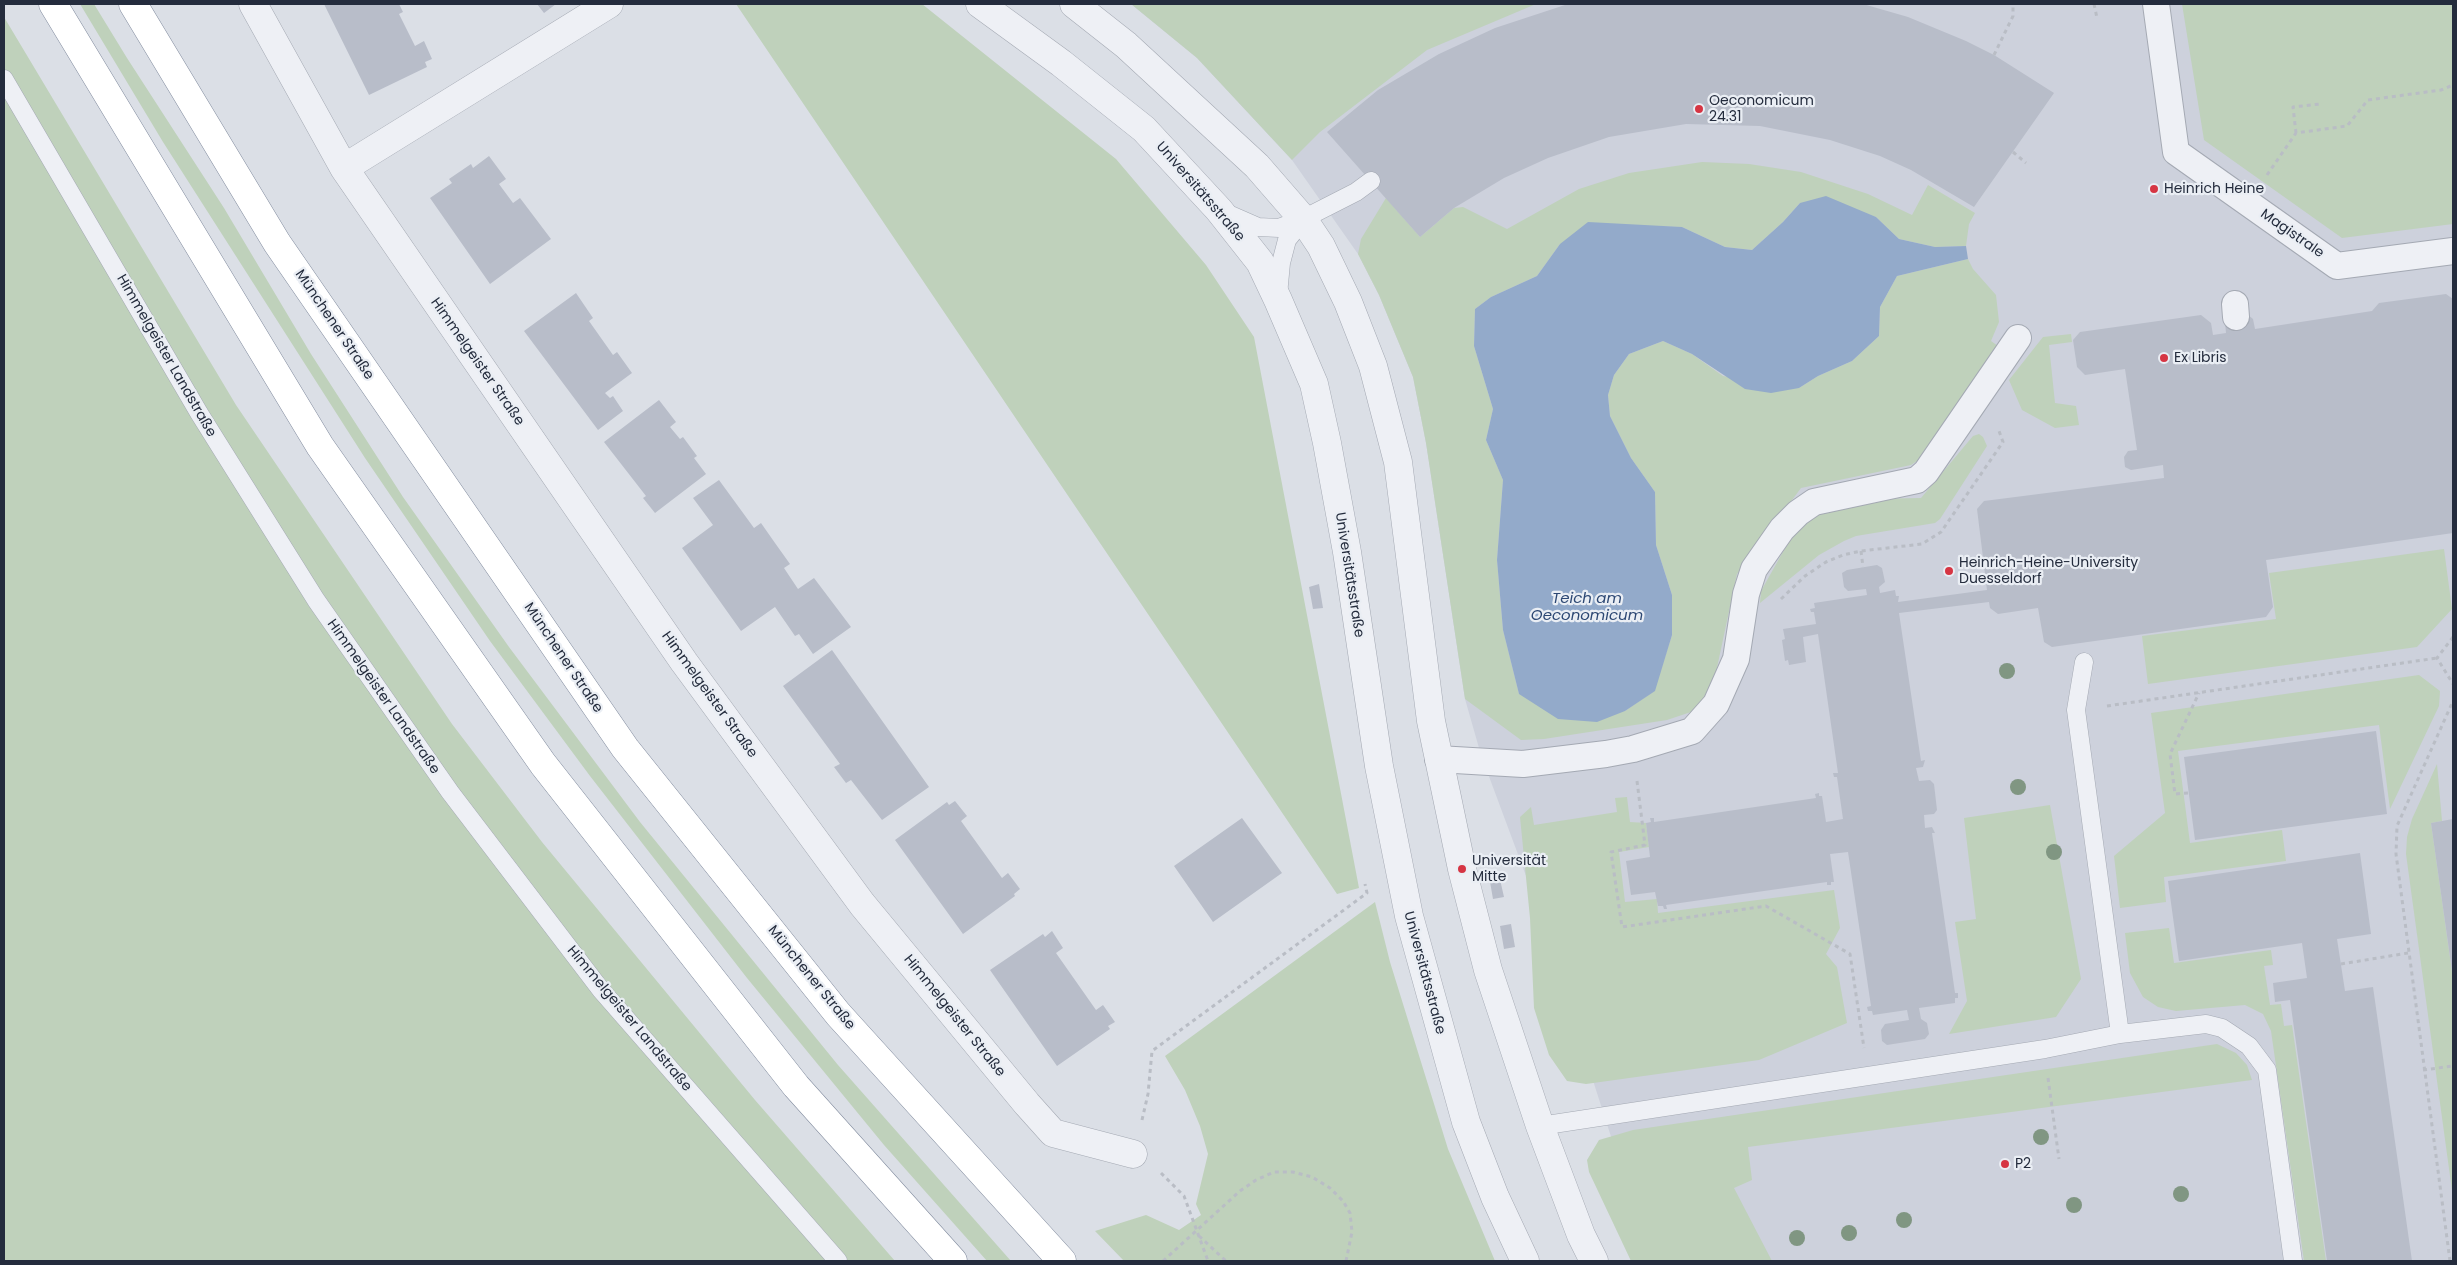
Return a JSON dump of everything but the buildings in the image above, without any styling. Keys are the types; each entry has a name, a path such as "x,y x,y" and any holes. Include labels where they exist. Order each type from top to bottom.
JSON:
{"highway":[{"path":"53,4 320,446 543,764 796,1086 953,1261"},
{"name":"Münchener Straße","path":"134,4 277,243 625,748 838,1014 1062,1261"}],"street":[{"name":"Himmelgeister Straße","path":"253,4 344,168 684,662 862,904 1053,1133 1133,1154"},
{"path":"344,168 609,4"},
{"name":"Universitätsstraße","path":"980,4 1061,63 1144,128 1218,210 1260,262 1278,300 1314,384 1327,443 1347,552 1379,766 1402,888 1421,964 1466,1122 1495,1197 1525,1261"},
{"path":"1074,4 1126,46 1257,166 1303,219 1321,246 1348,302 1373,366 1398,462 1431,721 1438,759 1488,970 1540,1126 1581,1235 1594,1261"},
{"name":"Magistrale","path":"2156,4 2176,152 2337,266 2453,251"},
{"path":"1438,759 1523,764 1633,748 1692,731 1716,704 1736,659 1746,594 1754,569 1787,524 1798,513 1814,502 1917,480 1926,472 2018,338"}],"lane":[{"name":"Himmelgeister Landstraße","path":"4,80 239,478 316,600 450,792 601,990 838,1261"},
{"path":"1218,210 1258,228 1279,228 1303,219 1356,192 1371,181"},
{"path":"1278,300 1281,263 1287,240 1303,219"},
{"path":"2084,662 2076,710 2120,1034"},
{"path":"1540,1126 2045,1049 2120,1034 2206,1024 2222,1028 2249,1046 2267,1070 2293,1261"}],"path":[{"path":"1994,55 2013,16 2013,4"},
{"path":"2094,4 2097,18"},
{"path":"2296,134 2347,126 2368,100 2440,90 2453,85"},
{"path":"2263,180 2296,134 2294,107 2320,104"},
{"path":"2014,152 2026,163"},
{"path":"1861,551 1862,567"},
{"path":"1779,600 1805,576"},
{"path":"2076,710 2438,658 2453,637"},
{"path":"2438,658 2453,684"},
{"path":"2188,793 2175,794 2170,754 2199,692"},
{"path":"2450,1261 2396,854 2397,826 2453,702"},
{"path":"1633,748 1645,845 1612,852 1622,926 1766,906 1850,954 1868,1076"},
{"path":"1208,1261 1184,1196 1168,1178 1133,1154 1148,1094 1152,1051 1366,893 1363,875"},
{"path":"2341,964 2408,953"},
{"path":"2424,1070 2453,1066"},
{"path":"2048,1069 2051,1106 2059,1159"},
{"path":"1163,1261 1240,1191 1256,1180 1274,1172 1293,1172 1312,1177 1330,1188 1343,1201 1350,1213 1352,1232 1346,1261"},
{"path":"1197,1234 1226,1261"}],"shaded area":[{"name":"Heinrich-Heine-University Duesseldorf","path":"1131,4 2453,4 2453,1261 1665,1261 1641,1230 1535,900 1481,755 1465,699 1426,443 1413,377 1379,295 1358,254 1292,160 1197,58"}],"green space":[{"path":"80,4 94,4 224,208 311,354 403,497 509,647 640,822 838,1065 1011,1261 987,1261 884,1145 747,978 590,776 490,641 365,458 163,142"},
{"path":"736,4 922,4 1116,159 1206,265 1254,337 1359,888 1337,894"},
{"path":"1131,4 1536,4 1427,50 1320,132 1292,160 1197,58"},
{"path":"2182,4 2453,4 2453,224 2342,238 2204,140"},
{"path":"4,17 236,405 452,724 542,842 755,1100 895,1261 4,1261"},
{"path":"1702,162 1749,164 1801,172 1868,194 1912,215 1928,185 1975,213 1969,224 1966,246 1935,247 1899,239 1876,217 1800,203 1783,222 1752,250 1725,247 1682,227 1644,226 1560,244 1537,276 1491,297 1475,309 1474,346 1493,409 1486,440 1503,480 1497,560 1503,630 1519,694 1625,711 1654,691 1672,635 1672,595 1656,545 1655,492 1631,458 1610,416 1608,395 1614,375 1629,354 1663,341 1692,354 1723,376 1799,388 1818,376 1852,361 1879,336 1880,307 1897,276 1968,259 1973,269 1996,295 1999,322 1991,341 1998,346 1917,461 1911,465 1801,488 1737,574 1715,677 1700,709 1667,720 1544,739 1521,740 1465,699 1426,443 1413,377 1379,295 1358,254 1361,239 1386,198 1420,237 1454,208 1463,207 1507,229 1579,189 1629,173"},
{"path":"2071,334 2072,342 2049,345 2055,403 2076,406 2079,425 2055,428 2022,410 2009,380 2043,337"},
{"path":"1979,434 1983,437 1987,446 1940,519 1935,523 1856,536 1844,541 1819,555 1760,603 1761,591 1793,534 1817,511 1868,499 1921,498 1973,436"},
{"path":"2444,549 2452,609 2417,647 2148,684 2142,636 2276,619 2269,573"},
{"path":"2419,675 2440,691 2439,706 2390,809 2379,725 2178,751 2190,843 2282,830 2286,861 2164,877 2166,902 2120,908 2114,856 2165,813 2151,713"},
{"path":"2437,764 2442,821 2431,823 2453,979 2453,1198 2406,854 2407,837 2412,819"},
{"path":"1627,797 1630,822 1646,823 1649,847 1619,852 1625,902 1657,899 1658,913 1834,890 1840,928 1826,954 1837,967 1847,1023 1759,1060 1586,1084 1567,1081 1549,1055 1534,1008 1530,918 1520,817 1531,807 1534,825 1617,812 1615,798"},
{"path":"2050,805 2081,979 2056,1017 1949,1034 1967,1001 1955,922 1976,919 1964,818"},
{"path":"1375,902 1390,962 1448,1149 1495,1261 1124,1261 1095,1231 1146,1215 1179,1230 1201,1215 1196,1204 1208,1154 1200,1126 1185,1090 1165,1056"},
{"path":"2169,928 2174,963 2271,950 2273,965 2264,966 2270,1005 2281,1004 2284,1026 2292,1025 2326,1261 2304,1261 2271,1031 2263,1014 2245,1005 2176,1011 2158,1007 2143,997 2130,973 2125,933"},
{"path":"2217,1044 2236,1053 2247,1065 2252,1080 1748,1147 1752,1180 1734,1188 1772,1261 1631,1261 1589,1172 1587,1160 1599,1140 1633,1130"}],"water":[{"name":"Teich am Oeconomicum","path":"1826,196 1876,217 1899,239 1935,247 1966,246 1968,259 1897,276 1880,307 1879,336 1852,361 1818,376 1799,388 1771,393 1745,389 1692,354 1663,341 1629,354 1614,375 1608,395 1610,416 1631,458 1655,492 1656,545 1672,595 1672,635 1655,691 1625,711 1597,722 1558,719 1519,694 1503,630 1497,560 1503,480 1486,440 1493,409 1474,346 1475,309 1491,297 1537,276 1560,244 1588,222 1682,227 1725,247 1752,250 1783,222 1800,203"}],"place":[{"name":"Oeconomicum 24.31","path":"1699,109"},
{"name":"Heinrich Heine","path":"2154,189"},
{"name":"Ex Libris","path":"2164,358"},
{"name":"Heinrich-Heine-University Duesseldorf","path":"1949,571"},
{"name":"Universität Mitte","path":"1462,869"},
{"name":"P2","path":"2005,1164"}]}
